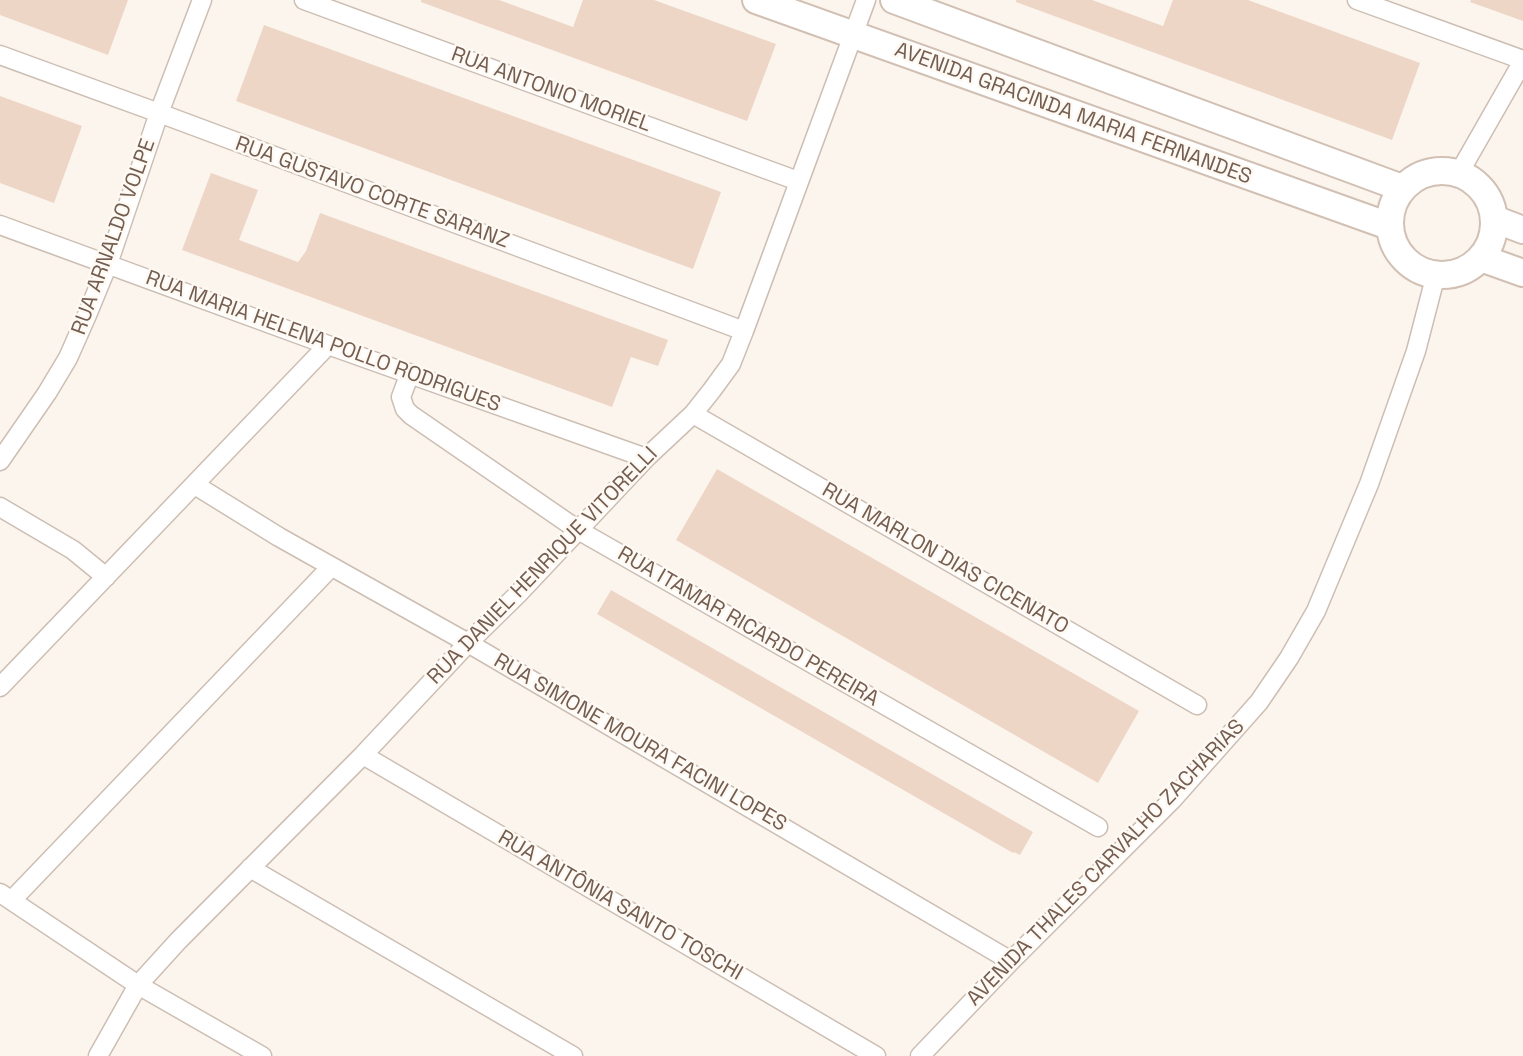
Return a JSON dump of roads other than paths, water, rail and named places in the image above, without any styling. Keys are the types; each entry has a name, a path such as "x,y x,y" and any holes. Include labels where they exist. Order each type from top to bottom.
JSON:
{"street":[{"name":"RUA ARNALDO VOLPE","path":"0,461 68,358 108,264 159,113 202,0"},
{"name":"RUA ANTONIO MORIEL","path":"304,0 799,181"},
{"name":"AVENIDA GRACINDA MARIA FERNANDES","path":"757,0 1390,226"},
{"name":"RUA DANIEL HENRIQUE VITORELLI","path":"98,1056 138,985 363,755 646,458 693,414 731,364 866,0"},
{"name":"AVENIDA GRACINDA MARIA FERNANDES","path":"894,0 1402,188"},
{"path":"1357,0 1523,61 1459,173"},
{"name":"RUA GUSTAVO CORTE SARANZ","path":"0,55 744,331"},
{"path":"1439,171 1459,173 1476,183 1489,200 1494,219 1491,240 1481,258 1465,270 1445,275 1425,273 1407,262 1395,246 1390,226 1392,206 1402,188 1419,176 1439,171"},
{"path":"1494,219 1523,230"},
{"name":"RUA MARIA HELENA POLLO RODRIGUES","path":"0,225 646,458"},
{"path":"1481,258 1523,273"},
{"name":"AVENIDA THALES CARVALHO ZACHARIAS","path":"920,1056 1172,800 1259,702 1289,658 1316,611 1369,484 1416,351 1436,274"},
{"path":"0,687 328,345"},
{"name":"RUA ITAMAR RICARDO PEREIRA","path":"410,373 401,397 405,409 411,415 578,530 1098,827"},
{"name":"RUA MARLON DIAS CICENATO","path":"693,414 1197,705"},
{"name":"RUA SIMONE MOURA FACINI LOPES","path":"195,485 331,567 468,643 1011,961"},
{"path":"0,507 74,550 106,577"},
{"path":"262,1056 138,985 6,897 331,567"},
{"name":"RUA ANTÔNIA SANTO TOSCHI","path":"363,755 876,1056"},
{"path":"250,868 573,1056"}]}
